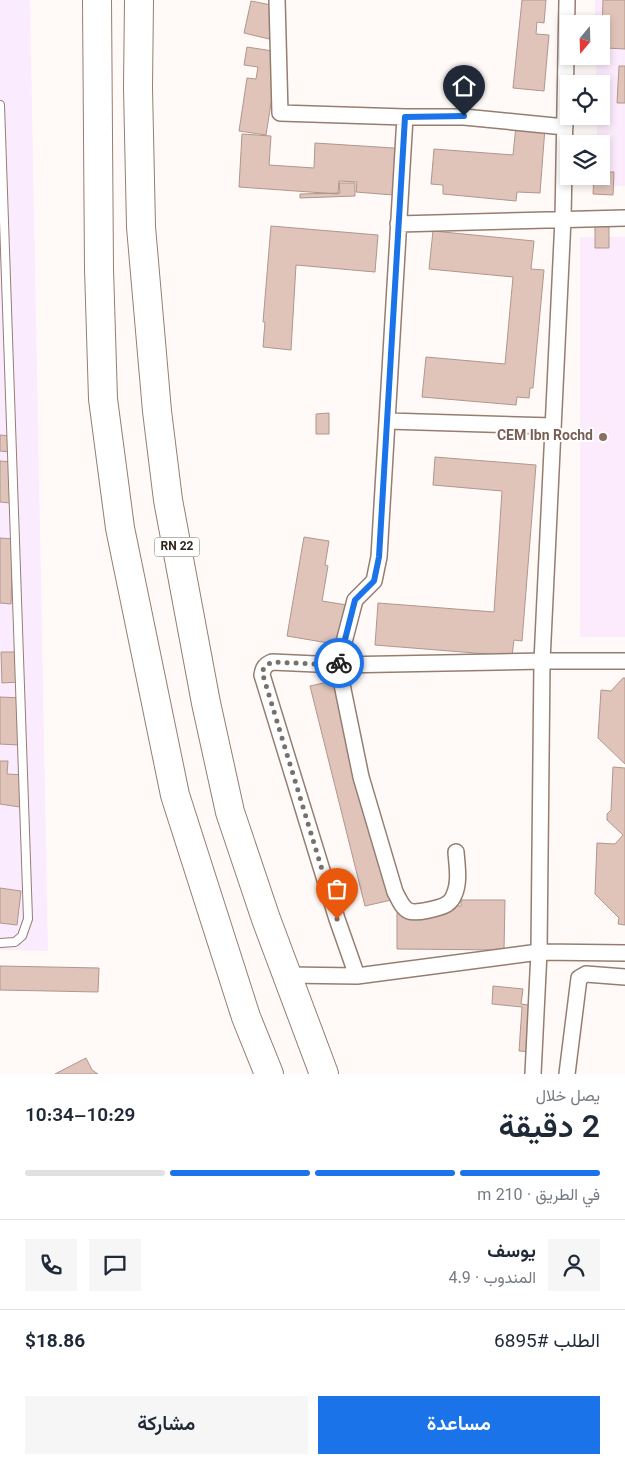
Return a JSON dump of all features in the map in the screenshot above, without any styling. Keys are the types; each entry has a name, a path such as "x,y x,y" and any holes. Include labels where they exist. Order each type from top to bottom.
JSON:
{"highway":[{"path":"97,0 99,270 103,399 120,528 175,795 246,1017 269,1074"},
{"name":"RN 22","path":"139,0 138,88 141,227 156,401 168,500 206,703 230,812 266,919 324,1074"}],"street":[{"path":"277,0 280,113 405,117 464,116 565,127"},
{"path":"533,1074 539,952 542,661 563,219 567,0"},
{"path":"405,117 379,557 374,581 355,600 338,665 361,777 396,892 400,902 407,910 419,912 447,904 452,900 458,879 456,852"},
{"path":"398,224 625,218"},
{"path":"388,421 553,426"},
{"path":"357,976 337,919 262,675 265,666 272,662 338,665 625,660"},
{"path":"287,975 357,976 539,952 625,952"},
{"path":"567,1074 579,978 586,974 625,977"}],"lane":[{"path":"0,105 3,277 28,919 22,936 15,942 0,943"}],"shaded area":[{"path":"0,0 30,0 48,951 0,950"},
{"path":"595,0 625,0 625,186 598,186 610,185 610,135 597,135 597,125 610,125 610,75 596,75 596,65 610,65 610,15 595,15"},
{"name":"CEM Ibn Rochd","path":"580,237 625,237 625,637 580,637"}],"building":[{"path":"522,0 546,0 544,23 537,22 536,34 549,35 544,91 513,88"},
{"path":"603,0 625,0 625,49 610,48 610,15 603,15"},
{"path":"251,1 276,6 269,39 244,33"},
{"path":"247,47 279,52 266,135 239,131 247,78 256,79 258,67 244,65"},
{"path":"619,66 625,66 625,103 617,103"},
{"path":"516,126 545,128 540,193 517,192 516,201 443,194 443,185 431,184 434,149 513,155"},
{"path":"242,134 271,136 269,165 314,168 315,143 409,149 405,196 356,192 357,182 339,181 338,194 239,187"},
{"path":"610,172 614,172 613,195 593,194 594,185 610,185"},
{"path":"339,183 355,183 355,196 300,198 300,194 340,193"},
{"path":"595,225 609,225 609,248 595,248"},
{"path":"271,226 378,235 375,272 296,265 291,350 263,347 265,322 263,322"},
{"path":"433,231 534,241 531,269 544,270 533,388 530,388 529,398 517,397 516,405 422,397 426,357 505,364 513,277 429,269"},
{"path":"329,413 329,434 316,434 316,414"},
{"path":"0,435 11,436 10,452 0,451"},
{"path":"435,457 536,465 522,641 514,640 512,656 375,645 378,603 494,612 502,491 433,485"},
{"path":"0,461 13,462 10,503 0,502"},
{"path":"304,537 329,541 325,565 328,566 322,601 347,605 340,645 287,636"},
{"path":"0,538 13,539 11,604 0,603"},
{"path":"1,652 17,652 19,682 2,683"},
{"path":"625,678 625,764 598,738 601,690 611,691"},
{"path":"341,679 396,899 365,906 310,686"},
{"path":"0,697 21,698 18,745 0,744"},
{"path":"0,761 8,761 7,774 24,775 20,807 0,804"},
{"path":"613,767 625,768 625,925 618,924 619,918 595,894 597,843 615,844 623,835 607,820 607,814 611,810"},
{"path":"0,888 21,891 17,925 0,923"},
{"path":"461,900 505,900 504,950 397,949 397,905 461,906"},
{"path":"0,966 99,968 98,992 0,990"},
{"path":"493,986 523,989 521,1004 536,1006 532,1052 519,1051 522,1007 492,1004"},
{"path":"86,1058 92,1070 98,1074 55,1074"}],"way so far":[{"path":"337,919 262,672 265,666 272,662 338,665 339,663"}],"place":[{"name":"CEM Ibn Rochd","path":"603,437"}],"route":[{"path":"339,663 355,600 374,581 379,557 405,117 464,116"}]}
